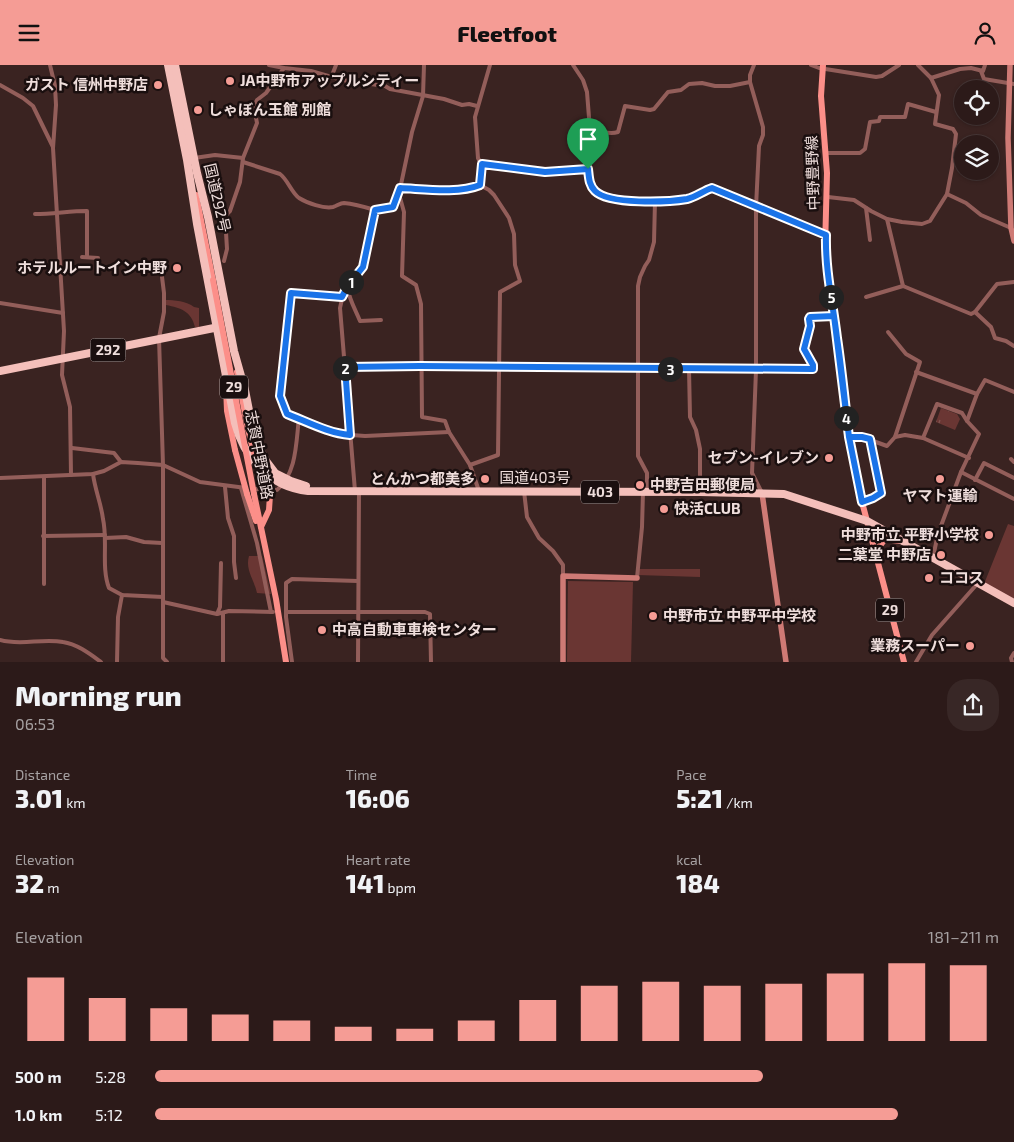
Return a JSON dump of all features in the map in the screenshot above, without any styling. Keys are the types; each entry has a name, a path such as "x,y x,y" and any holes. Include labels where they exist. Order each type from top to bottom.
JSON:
{"highway":[{"name":"国道292号","path":"168,65 190,159 208,217 229,326"},
{"name":"国道292号","path":"175,65 217,328"},
{"name":"292","path":"0,371 229,326"},
{"name":"国道403号","path":"229,326 254,436 260,451 270,467 285,482"},
{"name":"国道403号","path":"217,328 238,434 245,451 266,473 304,490 784,494 867,521 899,541 1014,603"},
{"path":"252,459 260,451"}],"main road":[{"name":"中野豊野線","path":"823,67 821,96 828,197 826,235 828,281 849,437 862,502 904,662"},
{"name":"志賀中野道路","path":"190,159 251,494 261,527 276,599 286,662"},
{"name":"29","path":"234,351 248,429 255,457 270,495 269,510 261,527"},
{"name":"29","path":"227,383 226,399 235,450 251,494 264,543"},
{"path":"877,558 878,550 883,541 887,539 899,541"}],"street":[{"path":"50,65 55,86 54,148 64,331 62,375 70,407 71,475"},
{"path":"269,65 312,71 331,78 385,86 390,89 444,99 462,105 477,106"},
{"path":"331,78 336,65"},
{"path":"190,159 214,155 243,160 280,174 285,177 290,188 299,198 322,206 332,207 342,203 375,210 393,207 399,195 412,132 422,96 424,65"},
{"path":"480,185 482,164 478,158 475,117 490,65"},
{"path":"573,65 583,80 587,91 590,130 588,169 590,184 597,193 634,202 688,199 712,188 826,235"},
{"path":"754,65 750,75 750,83 763,127 763,135 759,146 756,207 756,369 752,473 762,493 786,662"},
{"path":"811,65 876,77 882,76 899,65"},
{"path":"828,197 854,200 887,219 922,223 930,221 947,194 956,134 953,129 935,124 939,95 931,78 918,65"},
{"path":"981,71 983,71 985,65"},
{"path":"1010,65 1012,83 1008,137 1011,228 1014,241"},
{"path":"224,261 227,249 225,216 230,211 240,182 243,160 257,123 254,107 257,99 266,93 284,68"},
{"path":"931,78 960,69 971,68 981,71"},
{"path":"981,71 984,79 1012,83"},
{"path":"590,130 599,129 612,134 618,132 625,106 654,109 668,92 681,90 689,84 702,83 715,86 730,86 750,83"},
{"path":"0,85 33,106 54,148"},
{"path":"826,153 860,153 865,149 870,121 878,121 880,117 905,117 908,104 936,112"},
{"path":"1008,137 1014,141"},
{"path":"482,164 545,172 588,169"},
{"path":"400,188 455,190 480,185 494,195 509,218 514,234 515,265 520,281 500,292 498,455 470,465"},
{"path":"947,194 966,203 980,215 1011,228"},
{"path":"399,195 404,212 402,276 416,285 421,304 420,366 422,417 445,421 449,432 470,465 479,491"},
{"path":"563,576 637,577 647,473 638,456 638,287 654,242 656,201"},
{"path":"866,207 870,241"},
{"path":"358,662 357,491 350,435 340,309 342,297 347,287 363,267 375,210"},
{"path":"35,214 87,211 87,257"},
{"path":"887,219 903,286"},
{"path":"82,257 98,257"},
{"path":"162,277 164,312 159,340 163,465 163,658 167,662"},
{"path":"975,313 997,284 1014,283"},
{"path":"866,297 903,286 972,314 975,313 991,327 996,338 1014,346"},
{"path":"347,287 351,304 360,321 381,320"},
{"path":"342,297 291,293 280,396 287,414 332,432 365,437 449,432"},
{"path":"0,303 62,313"},
{"path":"345,367 813,369 813,365 804,349 810,326 809,319 810,317 834,316"},
{"path":"849,437 862,437 887,446 894,437 920,361 906,354 888,331"},
{"path":"689,369 690,417 696,429 700,449 700,492"},
{"path":"916,373 977,394"},
{"path":"967,421 977,394 986,380 1014,393"},
{"path":"923,438 937,404 962,413 980,434 961,472 938,534 932,558"},
{"path":"0,478 93,474 104,471 121,462 163,465 200,482 225,487 273,490 285,482 292,466 299,418"},
{"path":"894,437 905,435 923,438 969,458"},
{"path":"862,502 881,493 870,439"},
{"path":"72,448 114,453 121,462"},
{"path":"975,480 984,463 1014,478"},
{"path":"961,472 1014,499"},
{"path":"93,474 95,490 103,518 106,580 109,588 122,595 163,600 217,614 229,611 272,612 257,543 241,488"},
{"path":"44,477 44,584"},
{"path":"225,487 228,518 234,537 236,578"},
{"path":"524,491 527,517 539,538 553,551 563,565 563,662"},
{"path":"44,537 126,537 144,542 162,543"},
{"path":"217,614 220,607 221,563"},
{"path":"292,662 286,612 286,583 292,579 358,581"},
{"path":"916,662 932,635 978,583"},
{"path":"117,662 118,617 122,595"},
{"path":"286,612 425,612 430,614 431,662"},
{"path":"223,614 223,662"},
{"path":"0,641 25,643 64,642 78,647 102,662"},
{"path":"1012,662 1011,658 1014,653"}],"green space":[{"path":"165,300 184,302 199,308 199,327 195,327 191,317 185,311 166,305"},
{"path":"941,408 957,414 960,419 955,430 936,422"},
{"path":"1008,524 1014,526 1014,600 984,584"},
{"path":"249,556 262,556 271,594 257,593 248,566"},
{"path":"638,569 700,569 700,577 637,575"},
{"path":"568,581 633,582 631,662 567,662"}],"place":[{"name":"JA中野市アップルシティー","path":"230,81"},
{"name":"ガスト 信州中野店","path":"158,85"},
{"name":"しゃぼん玉館 別館","path":"198,110"},
{"name":"ホテルルートイン中野","path":"177,268"},
{"name":"セブン-イレブン","path":"829,458"},
{"name":"とんかつ都美多","path":"485,479"},
{"name":"ヤマト運輸","path":"940,479"},
{"name":"中野吉田郵便局","path":"640,485"},
{"name":"快活CLUB","path":"664,509"},
{"name":"中野市立 平野小学校","path":"989,535"},
{"name":"二葉堂 中野店","path":"941,555"},
{"name":"ココス","path":"929,578"},
{"name":"中野市立 中野平中学校","path":"653,616"},
{"name":"中高自動車車検センター","path":"322,630"},
{"name":"業務スーパー","path":"970,646"}],"route":[{"path":"588,169 545,172 482,164 480,185 473,188 465,190 400,188 393,207 375,210 363,267 347,287 342,297 291,293 280,396 287,414 325,430 350,435 345,367 813,369 813,365 804,349 810,326 809,319 810,317 834,316 837,339 849,437 862,502 881,493 870,439 849,437 834,316 828,281 826,235 712,188 688,199 634,202 613,198 597,193 590,184 588,169"}]}
